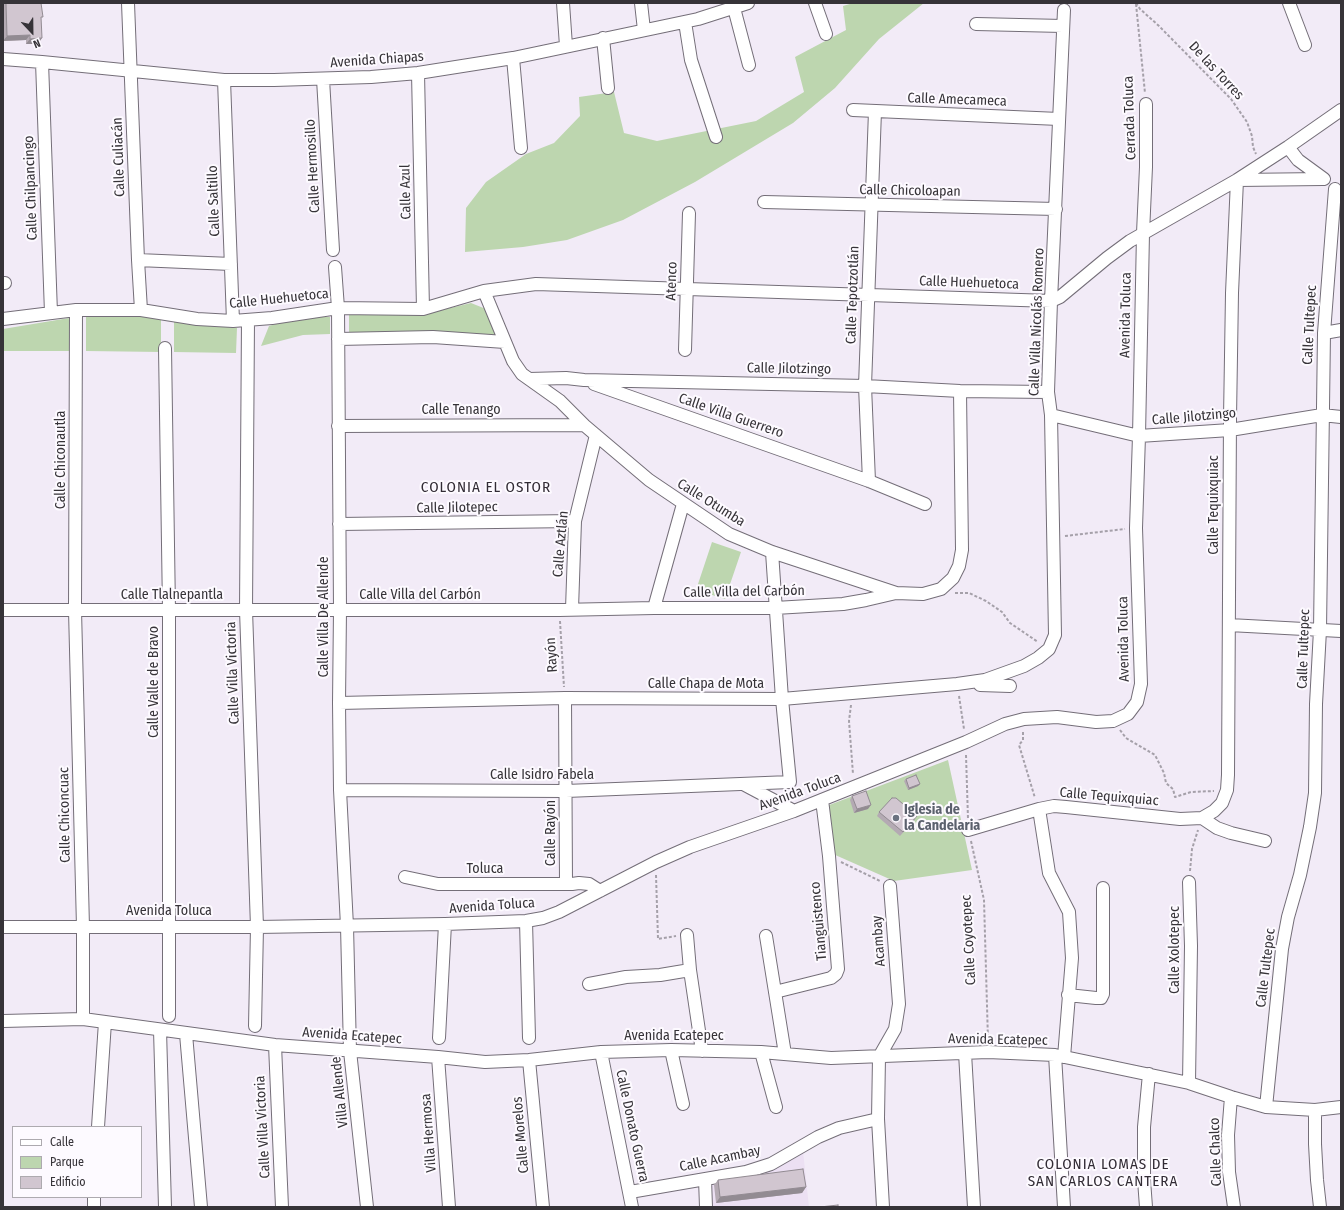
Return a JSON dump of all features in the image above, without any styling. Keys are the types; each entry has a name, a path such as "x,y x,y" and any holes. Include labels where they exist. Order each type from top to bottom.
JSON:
{"street":[{"name":"Calle Culiacán","path":"128,3 138,260 142,310"},
{"path":"563,3 566,46"},
{"path":"641,3 644,30"},
{"name":"Avenida Chiapas","path":"3,59 224,80 371,77 418,73 513,58 685,22 715,8 734,8 748,3"},
{"path":"816,3 826,34"},
{"path":"1289,3 1305,44"},
{"path":"734,8 749,65"},
{"name":"Calle Villa Nicolás Romero","path":"1049,649 1055,635 1051,414 1048,392 1064,10"},
{"path":"685,22 693,67 716,137"},
{"path":"976,24 1063,26"},
{"path":"604,38 608,88"},
{"path":"513,58 520,148"},
{"name":"Calle Chilpancingo","path":"42,62 51,313"},
{"name":"Calle Azul","path":"418,73 423,309"},
{"name":"Calle Hermosillo","path":"323,79 333,250"},
{"name":"Calle Saltillo","path":"224,80 234,321"},
{"name":"Cerrada Toluca","path":"1143,233 1146,167 1146,104"},
{"name":"Calle Amecameca","path":"853,110 1059,119"},
{"path":"1051,300 1060,297 1107,258 1143,233 1237,180 1341,110"},
{"name":"Calle Tepotzotlán","path":"869,481 865,386 867,294 875,111"},
{"path":"1288,147 1298,160 1338,192"},
{"path":"1237,180 1323,179"},
{"name":"Calle Tequixquiac","path":"968,830 1039,808 1054,806 1180,820 1202,818 1214,811 1222,803 1227,790 1228,775 1232,293 1237,180"},
{"name":"Calle Tultepec","path":"1266,1107 1282,949 1288,917 1300,875 1315,793 1316,704 1320,630 1324,334 1338,192"},
{"name":"Calle Chicoloapan","path":"764,202 1056,209"},
{"name":"Atenco","path":"685,350 689,213"},
{"name":"Avenida Toluca","path":"3,927 346,926 445,924 543,918 656,862 690,847 794,811 966,742 1005,724 1024,719 1057,717 1096,722 1113,721 1128,714 1137,702 1141,684 1136,528 1143,233"},
{"path":"138,260 231,264"},
{"path":"335,267 338,308"},
{"name":"Calle Huehuetoca","path":"3,319 76,310 142,310 196,319 234,321 338,308 423,309 484,292 536,284 1051,300"},
{"name":"Calle Otumba","path":"484,292 505,342 522,374 560,400 584,425 649,480 729,534 772,552 896,592"},
{"name":"Calle Villa De Allende","path":"338,308 340,610 338,703 346,926"},
{"name":"Calle Chiconautla","path":"75,610 76,310"},
{"name":"Calle Villa Victoria","path":"248,320 246,610 257,927 255,1026"},
{"path":"1324,334 1341,330"},
{"path":"338,339 433,337 505,342"},
{"name":"Calle Valle de Bravo","path":"165,348 169,610 169,1016"},
{"path":"560,400 556,390 558,383 566,378"},
{"name":"Calle Jilotzingo","path":"529,379 566,378 584,380 865,386 960,391 1048,392"},
{"name":"Calle Villa Guerrero","path":"584,380 869,481 925,504"},
{"path":"941,589 953,578 959,566 962,550 960,391"},
{"name":"Calle Jilotzingo","path":"1051,414 1139,436 1230,430 1322,415 1341,417"},
{"name":"Calle Tenango","path":"338,426 584,425"},
{"name":"Calle Aztlán","path":"566,610 575,521 596,435"},
{"path":"654,608 683,504"},
{"name":"Calle Jilotepec","path":"339,524 575,521"},
{"path":"772,552 782,699"},
{"name":"Calle Villa del Carbón","path":"340,610 775,608 844,604 896,592 923,594 941,589"},
{"name":"Calle Tlalnepantla","path":"3,610 340,610"},
{"name":"Calle Chiconcuac","path":"75,610 83,927 83,1019"},
{"path":"1229,625 1341,631"},
{"name":"Calle Chapa de Mota","path":"338,703 565,698 782,699 957,684 984,680 1008,673 1024,666 1038,658 1049,649"},
{"path":"957,684 1010,686"},
{"name":"Calle Rayón","path":"565,698 566,883 589,884 600,891"},
{"name":"Calle Isidro Fabela","path":"340,790 566,791 790,782 782,699"},
{"name":"Calle Isidro Fabela","path":"744,785 794,811"},
{"name":"Tianguistenco","path":"774,992 831,978 836,974 838,969 829,856 822,800"},
{"path":"1039,808 1049,873 1069,912 1072,958 1059,1056 1064,1207"},
{"path":"1202,818 1217,828 1265,841"},
{"name":"Toluca","path":"405,878 438,884 566,883"},
{"name":"Calle Xolotepec","path":"1189,882 1191,946 1189,1082"},
{"name":"Acambay","path":"879,1057 896,1029 899,1004 890,886"},
{"path":"1068,995 1101,998 1103,994 1103,888"},
{"path":"526,920 529,1038"},
{"path":"439,1038 445,924"},
{"name":"Villa Allende","path":"346,926 350,1051 367,1207"},
{"path":"687,935 690,970 702,1051"},
{"path":"766,936 785,1054"},
{"path":"589,984 626,977 660,975 690,970"},
{"name":"Avenida Ecatepec","path":"3,1021 83,1019 275,1045 438,1056 485,1062 529,1060 601,1052 671,1050 762,1052 830,1058 988,1052 1059,1056 1189,1082 1231,1097 1266,1107 1315,1110 1341,1107"},
{"path":"98,1126 105,1022"},
{"path":"160,1030 165,1207"},
{"path":"186,1034 201,1207"},
{"name":"Calle Villa Victoria","path":"275,1045 282,1207"},
{"path":"671,1050 683,1104"},
{"name":"Calle Donato Guerra","path":"601,1052 632,1207"},
{"path":"762,1052 776,1107"},
{"path":"966,1053 974,1207"},
{"name":"Villa Hermosa","path":"438,1056 449,1207"},
{"path":"879,1057 878,1119 883,1207"},
{"name":"Calle Morelos","path":"529,1060 543,1207"},
{"path":"1146,1207 1144,1180 1144,1127 1149,1074"},
{"name":"Calle Chalco","path":"1231,1097 1228,1135 1229,1172 1234,1207"},
{"path":"1315,1110 1315,1144 1320,1207"},
{"name":"Calle Acambay","path":"630,1192 746,1172 771,1164 818,1137 839,1128 878,1119"},
{"path":"705,1179 706,1207"}],"path":[{"name":"Cerrada Toluca","path":"1136,3 1146,104"},
{"name":"De las Torres","path":"1136,3 1140,9 1159,26 1231,99 1248,122 1253,147 1260,165"},
{"path":"1053,537 1136,528"},
{"path":"941,589 956,593 969,593 986,601 1002,612 1010,623 1049,649"},
{"name":"Rayón","path":"565,698 566,610"},
{"name":"Calle Coyotepec","path":"957,684 966,742 968,830 984,900 988,1052"},
{"path":"853,693 849,721 854,787"},
{"path":"1024,719 1023,740 1019,746 1039,808"},
{"path":"1113,721 1126,738 1155,755 1164,773 1166,783 1173,789 1175,797 1191,792 1227,790"},
{"path":"1189,882 1192,849 1202,818"},
{"path":"829,856 890,886"},
{"path":"656,862 658,939 687,935"}],"shaded area":[{"path":"803,1151 809,1207 711,1207 710,1184 755,1177"}],"green space":[{"path":"853,3 924,3 879,39 835,88 793,123 695,182 623,220 567,240 523,247 465,252 466,208 486,182 526,154 554,143 580,116 579,97 614,92 624,133 657,141 756,121 804,92 795,57 846,30 843,6"},
{"path":"471,303 486,309 497,337 349,334 349,313 421,315"},
{"path":"134,315 161,319 161,352 86,351 86,316"},
{"path":"299,317 330,317 330,334 303,335 261,346 269,326"},
{"path":"69,318 69,351 3,351 3,329"},
{"path":"174,321 237,328 236,353 174,352"},
{"path":"712,542 741,552 725,599 696,590"},
{"path":"948,760 972,870 894,881 833,854 824,807"}],"building":[{"path":"6,3 41,3 43,17 41,17 42,38 30,39 30,35 7,36"},
{"path":"916,775 920,784 909,788 906,779"},
{"path":"866,791 871,805 857,809 852,796"},
{"name":"Iglesia de la Candelaria","path":"892,798 896,798 917,816 903,832 879,812"},
{"path":"803,1169 806,1187 720,1197 718,1180"},
{"path":"838,1205 838,1207 820,1207"}],"place":[{"name":"Iglesia de la Candelaria","path":"896,818"}],"district":[{"name":"COLONIA EL OSTOR","path":"486,488"},
{"name":"COLONIA LOMAS DE SAN CARLOS CANTERA","path":"1103,1174"}]}
